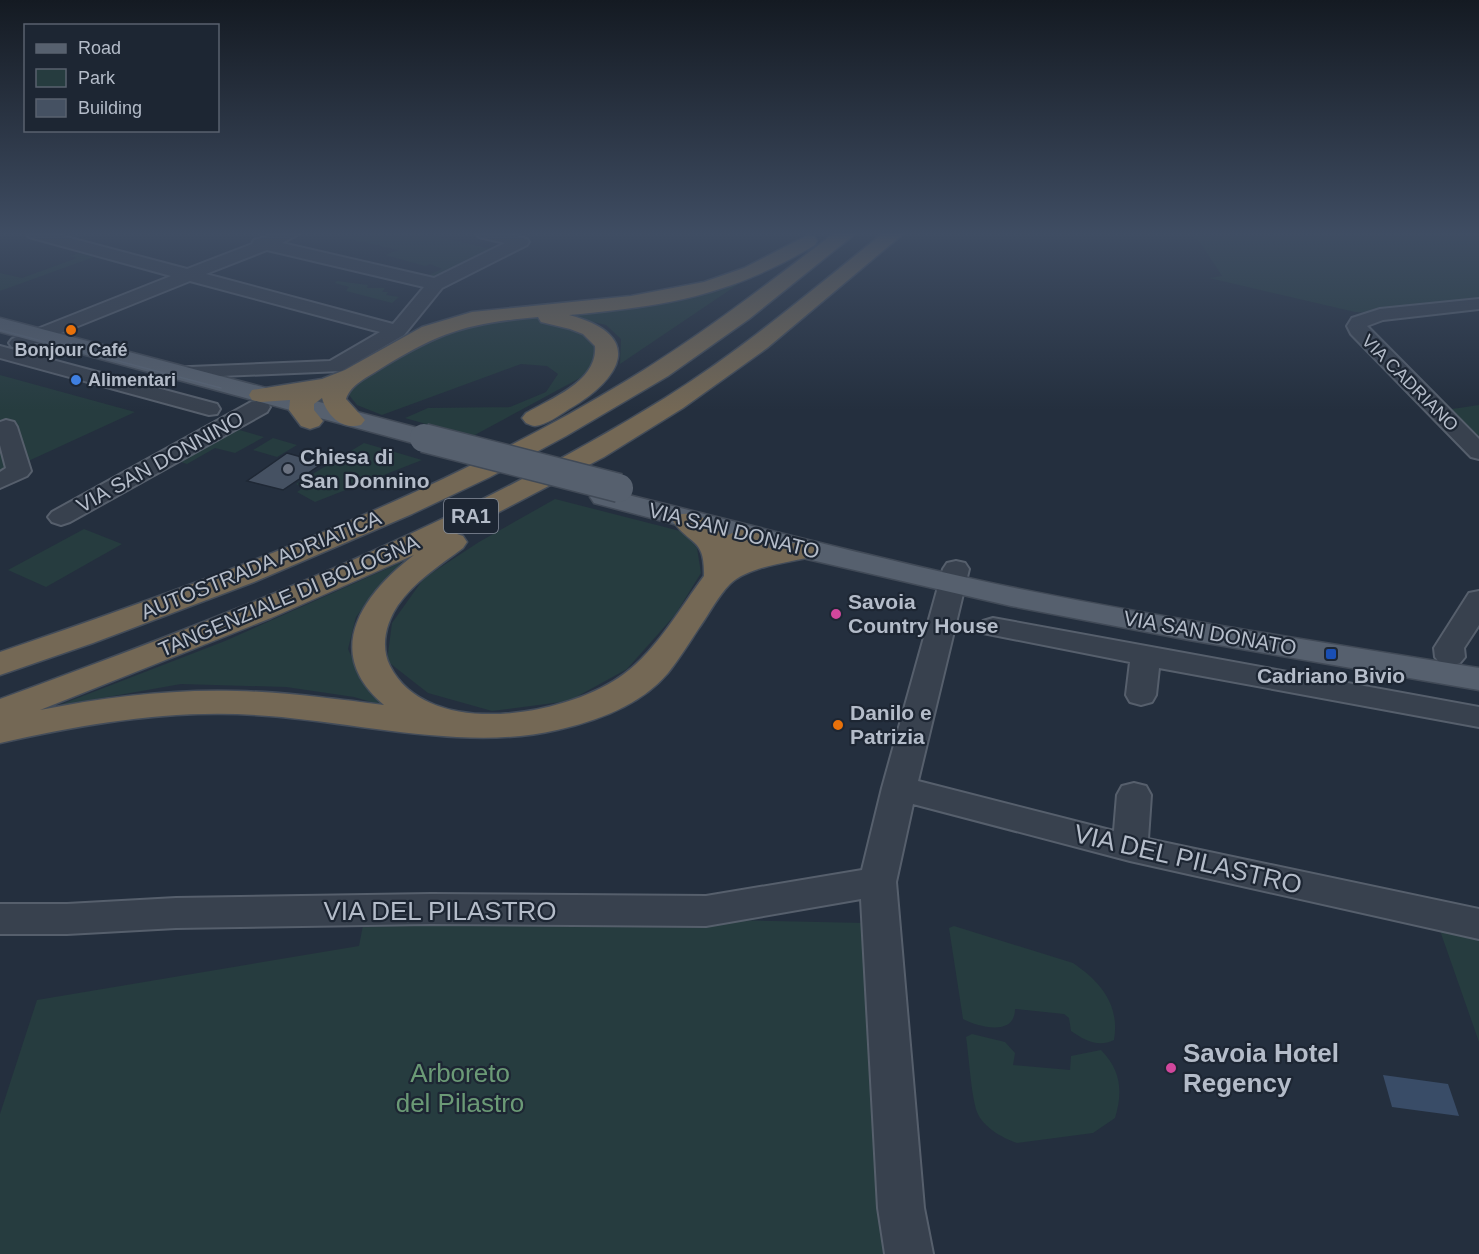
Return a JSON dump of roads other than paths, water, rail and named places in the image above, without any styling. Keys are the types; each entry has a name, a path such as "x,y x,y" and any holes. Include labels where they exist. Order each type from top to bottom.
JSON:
{"highway":[{"path":"305,414 338,384 427,332 473,318 639,301 681,293"},
{"name":"RA1","path":"0,644 197,575 317,528 432,477 507,441 614,382 708,320 744,293"},
{"name":"AUTOSTRADA ADRIATICA","path":"0,664 87,635 275,562 472,475 583,416 677,360 768,293"},
{"name":"AUTOSTRADA ADRIATICA","path":"0,690 207,614 282,583 404,530 544,461 608,425 700,367 799,293"},
{"name":"TANGENZIALE DI BOLOGNA","path":"0,712 123,666 312,590 473,515 609,443 720,372 821,293"},
{"path":"432,477 566,400 590,383 607,363 606,343 589,328 556,318 511,314"},
{"path":"263,404 295,393 338,384"},
{"path":"338,384 334,404 352,420"},
{"path":"455,723 422,712 401,701 385,687 374,672 368,658 366,642 371,624 399,584 417,566 454,540 527,497 609,443"},
{"path":"688,521 705,531 718,551 725,569"},
{"path":"0,731 129,707 208,702 275,705 404,720 486,726 550,721 582,712 626,691 655,666 725,569 756,545 755,530"},
{"path":"725,569 765,556 805,550"}],"main road":[{"name":"VIA SAN DONATO","path":"0,325 15,342 755,530 1147,623 1471,662"},
{"name":"VIA SAN DONATO","path":"15,342 173,372 263,404"},
{"name":"VIA SAN DONATO","path":"305,414 352,420 417,443"},
{"name":"VIA SAN DONATO","path":"612,492 688,521 755,530 805,550 953,576"}],"street":[{"path":"15,342 145,293"},
{"path":"251,293 397,331"},
{"path":"173,372 334,367 397,331 429,293"},
{"name":"VIA CADRIANO","path":"1479,304 1380,315 1359,322 1357,326 1358,330 1479,452"},
{"name":"VIA SAN DONATO","path":"15,342 208,409"},
{"name":"VIA SAN DONNINO","path":"61,517 263,404"},
{"path":"0,481 20,471 6,427"},
{"path":"909,1254 901,1208 878,882 899,788 953,576"},
{"path":"1471,662 1479,599"},
{"name":"VIA SAN DONATO","path":"993,627 1479,717"},
{"name":"VIA SAN DONATO","path":"1141,694 1145,656"},
{"name":"VIA DEL PILASTRO","path":"899,788 1130,848 1479,924"},
{"path":"1130,848 1134,795"},
{"name":"VIA DEL PILASTRO","path":"0,919 67,919 176,913 431,909 706,911 878,882"}],"water":[{"path":"1383,1075 1448,1084 1459,1116 1392,1107"}],"tram line":[{"path":"0,330 221,388"}],"place":[{"name":"Bonjour Café","path":"71,330"},
{"name":"Alimentari","path":"76,380"},
{"name":"Chiesa di San Donnino","path":"288,469"},
{"name":"Savoia Country House","path":"836,614"},
{"name":"Cadriano Bivio","path":"1331,654"},
{"name":"Danilo e Patrizia","path":"838,725"},
{"name":"Savoia Hotel Regency","path":"1171,1068"}],"park label":[{"name":"Arboreto del Pilastro","path":"460,1088"}]}
